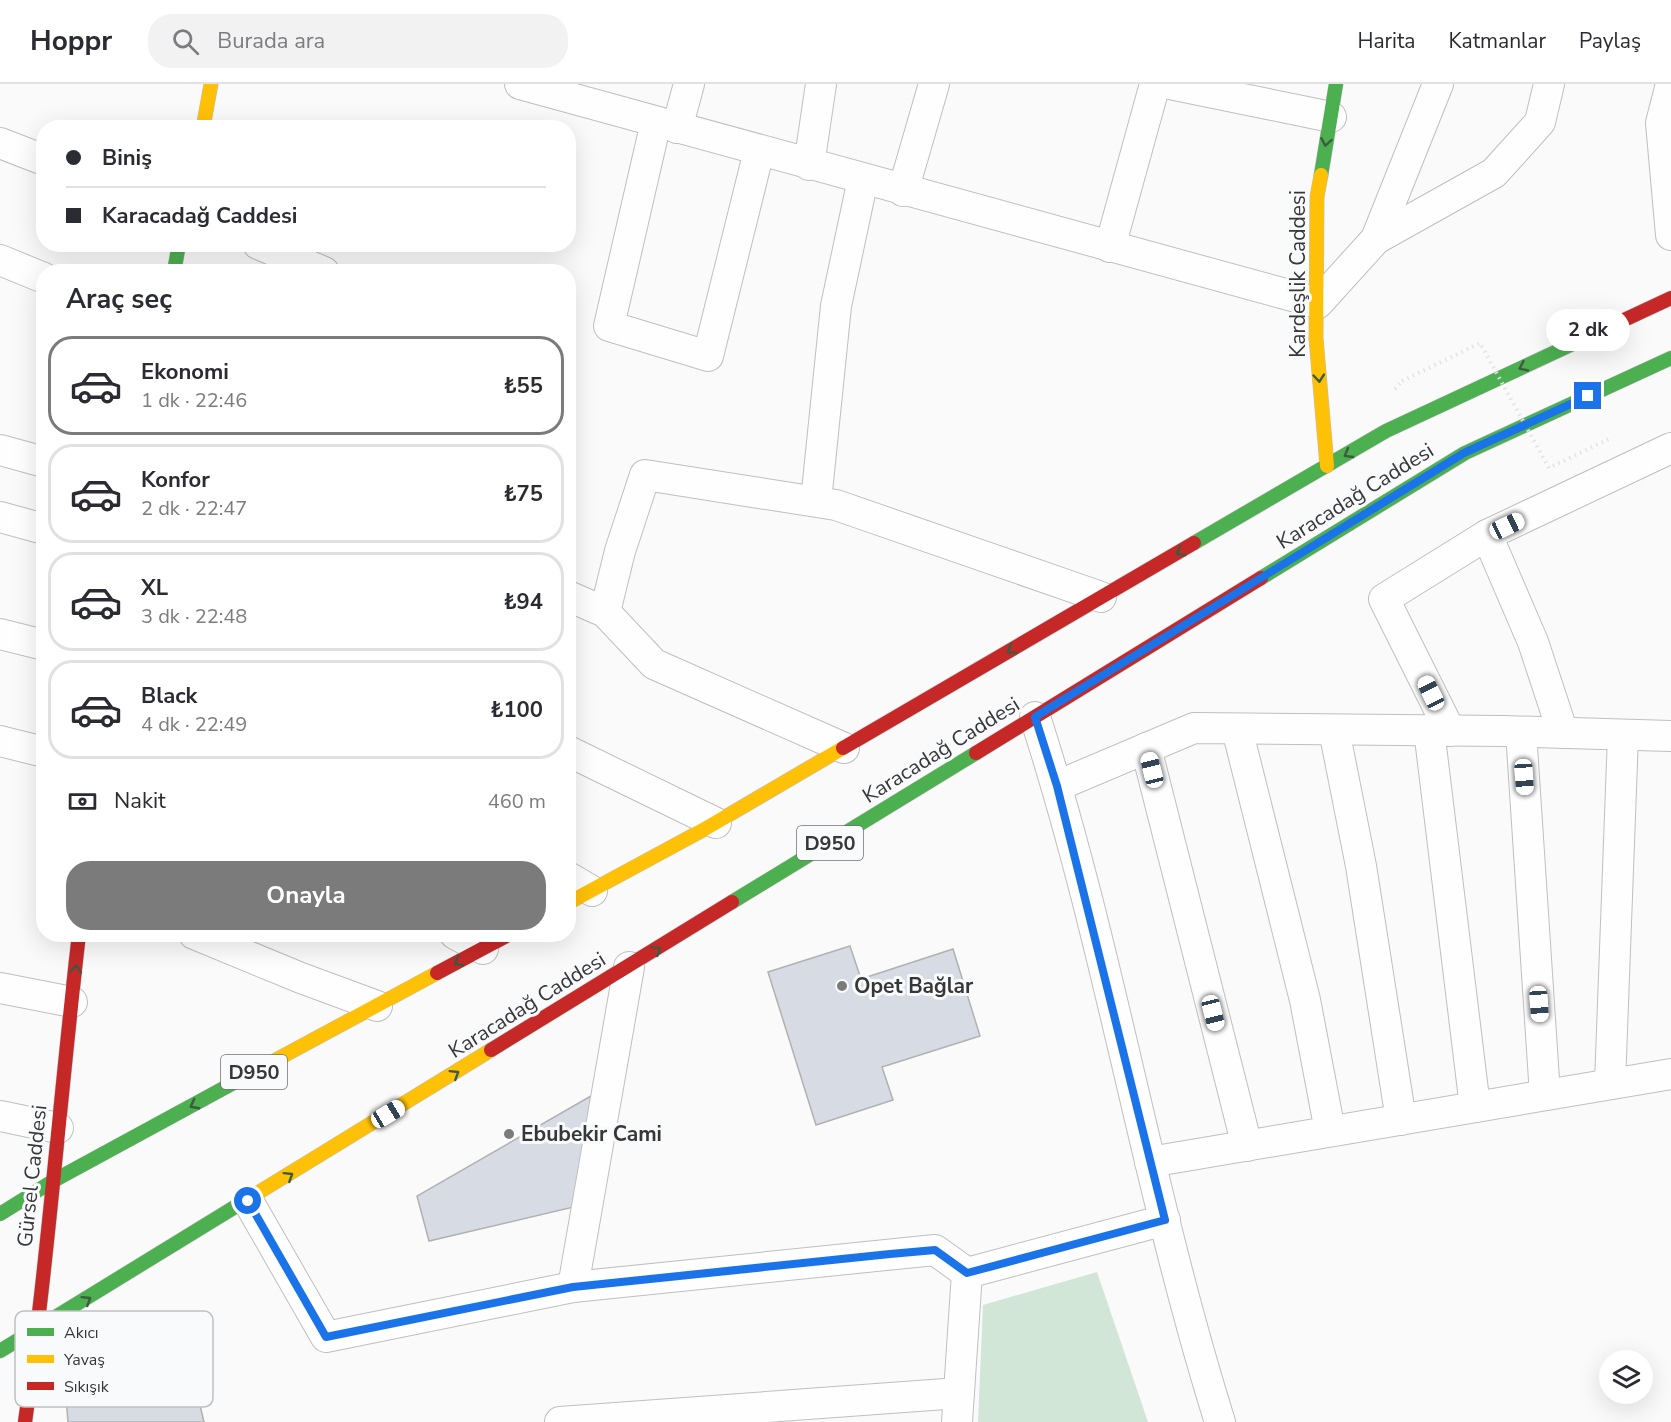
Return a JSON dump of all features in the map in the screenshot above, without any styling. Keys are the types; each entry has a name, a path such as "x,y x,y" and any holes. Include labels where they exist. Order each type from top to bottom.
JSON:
{"main road":[{"name":"Kardeşlik Caddesi","path":"1327,466 1316,338 1317,196 1336,84"},
{"path":"203,120 208,85"},
{"name":"Karacadağ Caddesi","path":"576,890 716,823 1386,431 1671,298"},
{"name":"Karacadağ Caddesi","path":"69,1311 1464,453 1671,358"},
{"name":"Gürsel Caddesi","path":"40,1311 63,1068 78,942"},
{"name":"D950","path":"0,1214 53,1181 496,942"},
{"name":"Karacadağ Caddesi","path":"0,1351 15,1343"},
{"name":"Gürsel Caddesi","path":"25,1422 27,1407"}],"street":[{"path":"520,84 553,89 667,125 809,165 1318,303 1376,239 1494,173 1540,122 1549,84"},
{"path":"689,84 667,125 609,326 708,356 759,151"},
{"path":"809,165 821,84"},
{"path":"903,191 934,84"},
{"path":"1110,247 1155,84"},
{"path":"1170,84 1330,117"},
{"path":"1376,239 1437,84"},
{"path":"1671,84 1661,123 1671,236"},
{"path":"0,143 36,157"},
{"path":"816,501 836,306 863,179"},
{"path":"277,252 305,264"},
{"path":"0,260 36,275"},
{"path":"1475,1107 1439,731 1384,600 1487,535 1671,448"},
{"path":"0,450 36,460"},
{"path":"604,612 620,551 645,475 836,505 1101,597"},
{"path":"0,517 36,527"},
{"path":"1487,535 1533,642 1563,733"},
{"path":"576,600 604,612 654,664 844,748"},
{"path":"0,634 36,643"},
{"path":"1035,717 1057,786 1150,1162 1220,1422"},
{"path":"1057,786 1194,728 1671,735"},
{"path":"1237,729 1305,1000 1330,1131"},
{"path":"1334,730 1361,866 1401,1120"},
{"path":"1521,732 1545,1095"},
{"path":"1610,1084 1623,735"},
{"path":"0,741 36,750"},
{"path":"1146,748 1247,1146"},
{"path":"576,755 716,823"},
{"path":"213,942 377,1006"},
{"path":"470,942 483,949"},
{"path":"573,1287 629,967"},
{"path":"0,988 72,1002"},
{"path":"1150,1162 1671,1074"},
{"path":"0,1116 58,1128"},
{"path":"248,1201 326,1337 573,1287 935,1250 967,1273"},
{"path":"967,1273 1165,1220"},
{"path":"560,1422 958,1408 967,1273"}],"path":[{"path":"1402,381 1480,343 1549,468 1611,438"}],"green space":[{"path":"1097,1272 1148,1422 978,1422 983,1305"}],"building":[{"path":"850,946 861,979 953,949 980,1036 882,1067 893,1100 816,1125 768,972"},
{"path":"591,1096 578,1206 429,1241 417,1196"},
{"path":"67,1407 200,1407 204,1422 68,1422"}],"traffic: fast":[{"path":"1321,175 1336,84"},
{"path":"175,264 178,252"},
{"path":"1194,543 1386,431 1594,334"},
{"path":"1261,578 1465,453 1671,358"},
{"path":"732,902 976,753"},
{"path":"0,1214 53,1181 237,1081"},
{"path":"65,1311 243,1202"},
{"path":"0,1351 15,1342"}],"traffic: slow":[{"path":"204,120 211,84"},
{"path":"1321,175 1317,197 1316,338 1327,466"},
{"path":"576,899 703,830 843,748"},
{"path":"237,1081 437,973"},
{"path":"243,1202 491,1050"}],"traffic: jam":[{"path":"1594,334 1671,298"},
{"path":"843,748 1194,543"},
{"path":"976,753 1261,578"},
{"path":"491,1050 732,902"},
{"path":"39,1311 78,942"},
{"path":"437,973 495,942"},
{"path":"25,1422 27,1407"}],"place":[{"name":"Opet Bağlar","path":"842,986"},
{"name":"Ebubekir Cami","path":"509,1134"}],"route":[{"path":"248,1201 326,1337 573,1287 890,1254 935,1250 967,1273 1165,1220 1057,786 1035,717 1464,453 1588,396"}]}
